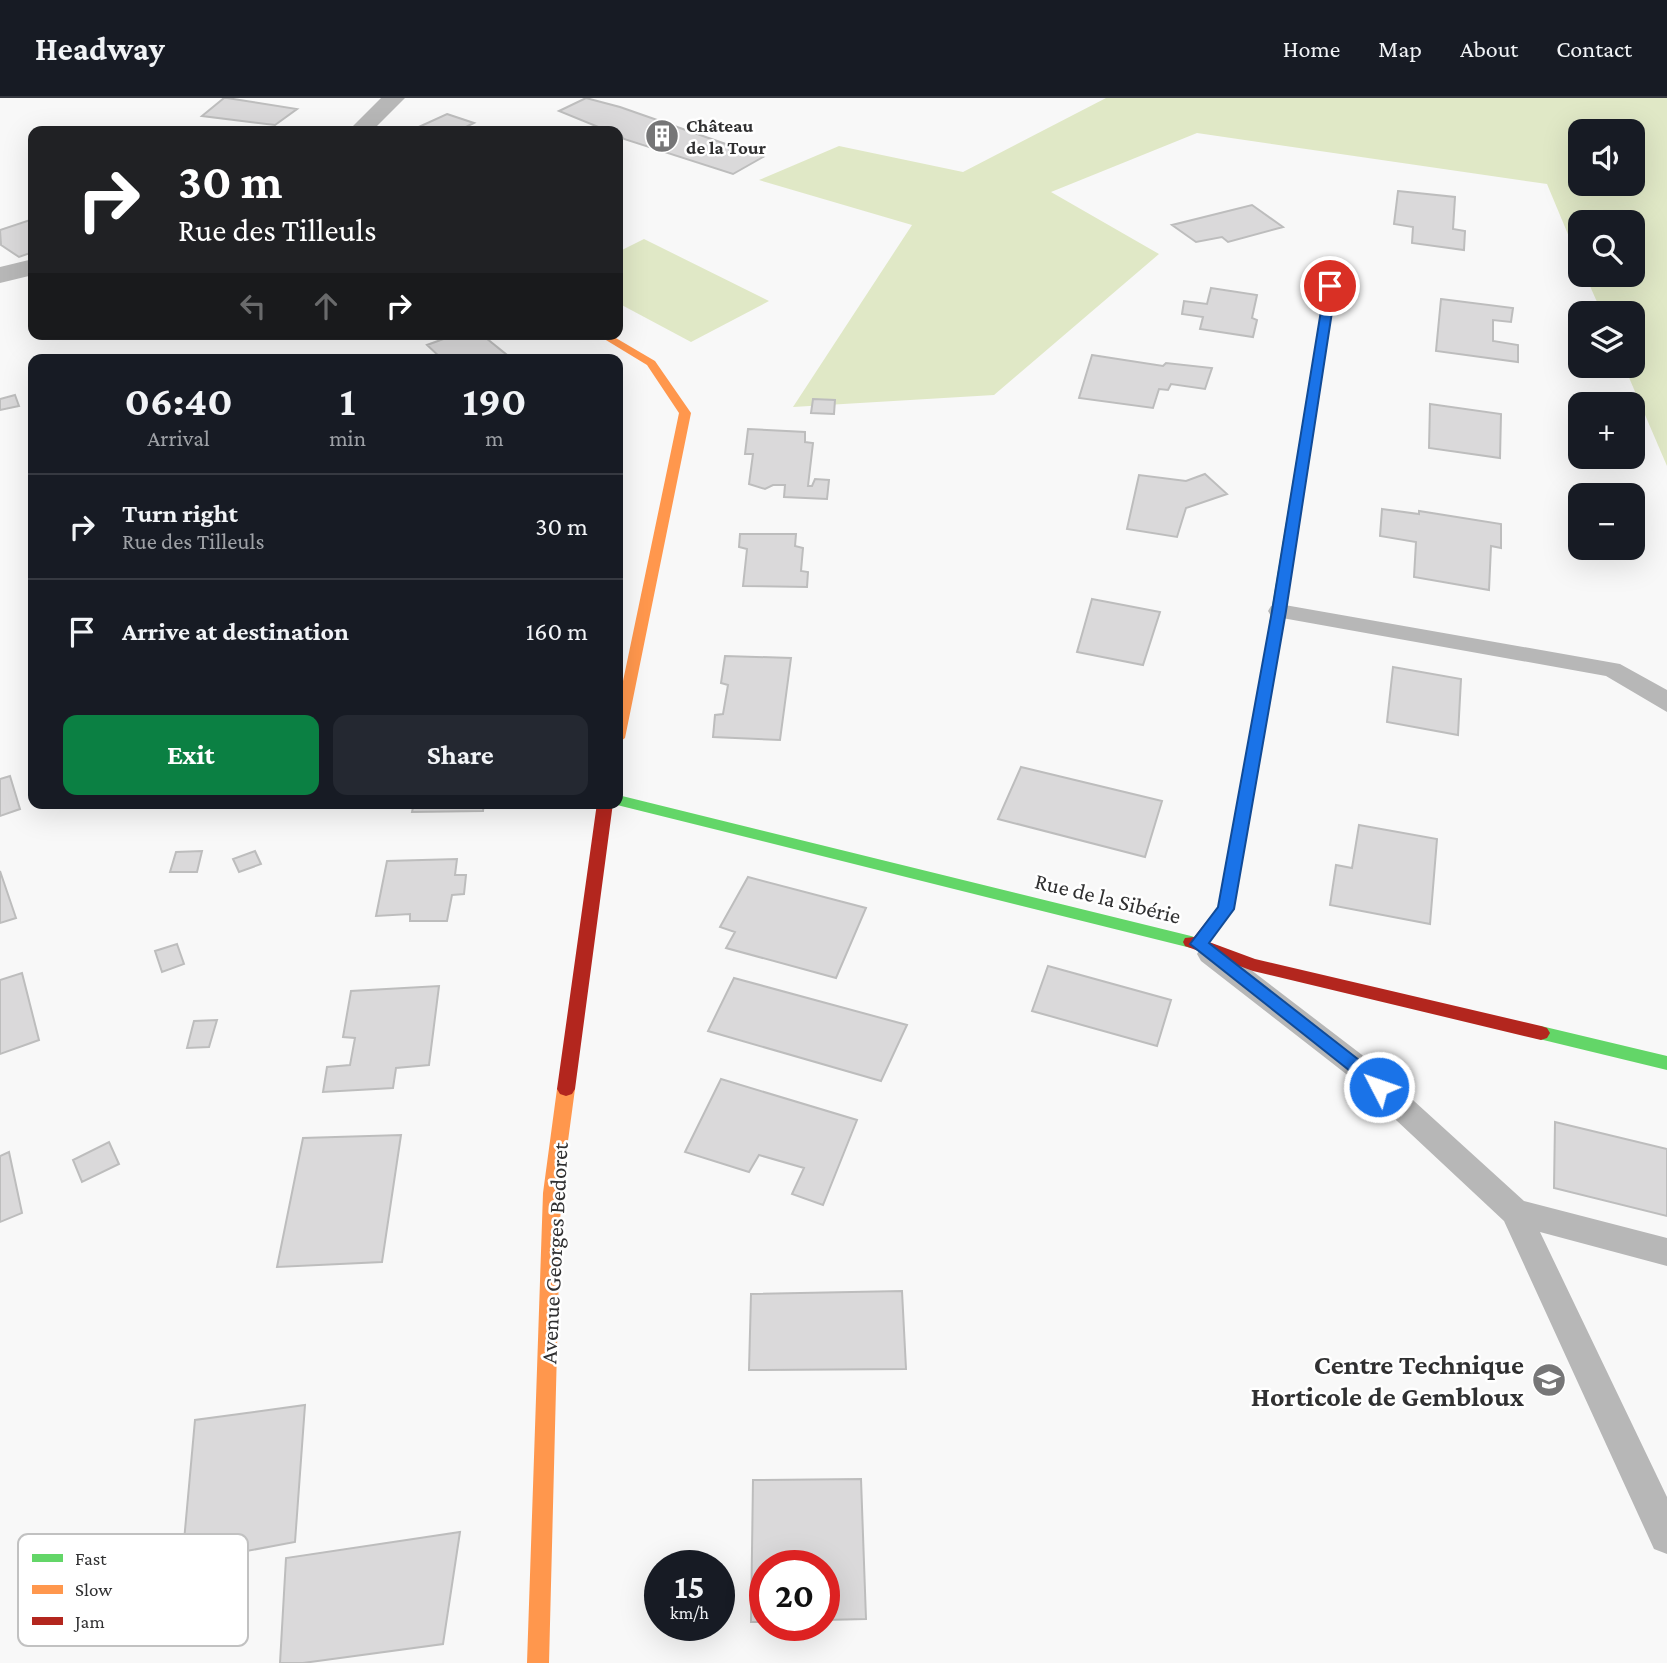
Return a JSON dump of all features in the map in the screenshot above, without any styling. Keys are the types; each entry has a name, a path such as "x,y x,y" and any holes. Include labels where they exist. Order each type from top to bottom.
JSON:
{"street":[{"path":"364,126 394,98"},
{"path":"0,275 28,268"},
{"path":"1198,944 1226,909 1279,611 1330,286"},
{"path":"611,340 651,363 685,413 623,714"},
{"name":"Rue de la Sibérie","path":"623,801 1198,944 1253,965 1667,1063"},
{"name":"Avenue Georges Bedoret","path":"538,1663 552,1193 604,809"}],"lane":[{"path":"1279,611 1612,669 1661,697 1667,704"},
{"path":"1198,944 1360,1069 1515,1212 1667,1536"},
{"path":"1515,1212 1667,1252"}],"green space":[{"path":"1106,98 1667,98 1667,466 1645,415 1645,392 1635,392 1629,378 1645,378 1645,301 1597,301 1590,287 1645,287 1645,210 1568,210 1568,234 1547,184 1197,133 1051,192 1159,254 994,395 793,407 912,225 759,180 839,146 963,172"},
{"path":"644,239 769,301 691,342 623,306 623,250"}],"building":[{"path":"224,98 297,109 275,125 202,116"},
{"name":"Château de la Tour","path":"586,98 620,107 763,157 733,174 624,139 623,126 596,126 559,111"},
{"path":"447,114 474,123 468,126 421,126"},
{"path":"1398,191 1455,197 1453,229 1465,231 1464,250 1412,243 1413,227 1394,224"},
{"path":"1252,205 1283,227 1228,242 1222,237 1196,242 1172,225"},
{"path":"28,221 28,254 19,257 1,245 0,230"},
{"path":"1211,288 1257,295 1252,318 1257,320 1253,337 1200,329 1203,317 1182,314 1184,301 1207,304"},
{"path":"1441,299 1513,308 1511,322 1493,320 1493,341 1518,345 1518,362 1436,351"},
{"path":"441,340 488,340 506,354 437,354 427,345"},
{"path":"1092,355 1163,366 1166,363 1212,368 1205,389 1171,384 1168,390 1159,389 1153,408 1079,398"},
{"path":"15,395 19,406 0,410 0,399"},
{"path":"813,399 835,400 834,414 811,413"},
{"path":"1430,404 1501,414 1500,458 1429,448"},
{"path":"748,429 805,432 805,442 813,443 808,486 812,486 815,479 829,480 827,499 784,497 785,485 773,485 765,489 749,484 753,454 745,454"},
{"path":"1205,474 1227,494 1186,508 1177,537 1127,529 1139,475 1186,481"},
{"path":"1382,509 1419,514 1419,511 1501,524 1501,548 1491,546 1489,590 1414,577 1416,542 1380,536"},
{"path":"740,534 796,534 795,546 803,548 801,571 808,572 807,587 743,586 747,549 739,547"},
{"path":"1092,599 1160,612 1143,665 1077,652"},
{"path":"725,656 791,658 780,740 713,737 715,715 723,714 728,685 721,683"},
{"path":"1393,667 1461,679 1458,735 1387,722"},
{"path":"1021,767 1162,801 1145,857 998,819"},
{"path":"10,776 20,809 0,816 0,779"},
{"path":"413,809 483,809 483,811 412,812"},
{"path":"1359,825 1437,839 1430,924 1330,905 1336,865 1352,868"},
{"path":"202,851 197,872 170,872 176,852"},
{"path":"255,851 261,864 239,872 233,859"},
{"path":"457,859 455,875 466,875 464,894 452,895 447,921 410,921 410,914 376,916 387,861"},
{"path":"0,871 16,918 0,923"},
{"path":"748,877 866,908 836,978 726,948 735,932 720,927"},
{"path":"177,944 184,964 162,972 155,951"},
{"path":"1048,966 1171,1000 1157,1046 1032,1011"},
{"path":"22,973 39,1040 0,1054 0,980"},
{"path":"734,978 907,1025 881,1081 708,1031"},
{"path":"439,986 429,1065 396,1068 393,1088 323,1092 327,1067 350,1065 355,1038 343,1037 351,991"},
{"path":"217,1020 209,1047 187,1048 194,1021"},
{"path":"721,1079 857,1120 823,1205 792,1194 804,1168 759,1155 749,1172 685,1152"},
{"path":"1555,1122 1667,1149 1667,1216 1554,1188"},
{"path":"401,1135 382,1262 277,1267 303,1138"},
{"path":"109,1142 119,1164 82,1182 73,1160"},
{"path":"9,1152 22,1213 0,1222 0,1156"},
{"path":"902,1291 906,1369 749,1370 751,1294"},
{"path":"305,1405 295,1542 248,1551 248,1534 185,1534 195,1420"},
{"path":"861,1479 866,1619 840,1620 840,1550 752,1550 753,1480"},
{"path":"460,1532 443,1644 303,1663 280,1663 286,1558"}],"traffic: fast":[{"path":"1272,649 1330,286"},
{"path":"623,801 1191,942"},
{"path":"1541,1033 1667,1063"}],"traffic: slow":[{"path":"611,340 651,363 685,413 623,714"},
{"path":"538,1663 552,1193 566,1089"}],"traffic: jam":[{"path":"1198,944 1226,909 1272,649"},
{"path":"566,1089 604,809"},
{"path":"1191,942 1253,965 1541,1033"}],"place":[{"name":"Château de la Tour","path":"662,136"},
{"name":"Centre Technique Horticole de Gembloux","path":"1549,1380"}],"route":[{"path":"1330,286 1279,611 1226,909 1198,944 1360,1069 1379,1087"}]}
